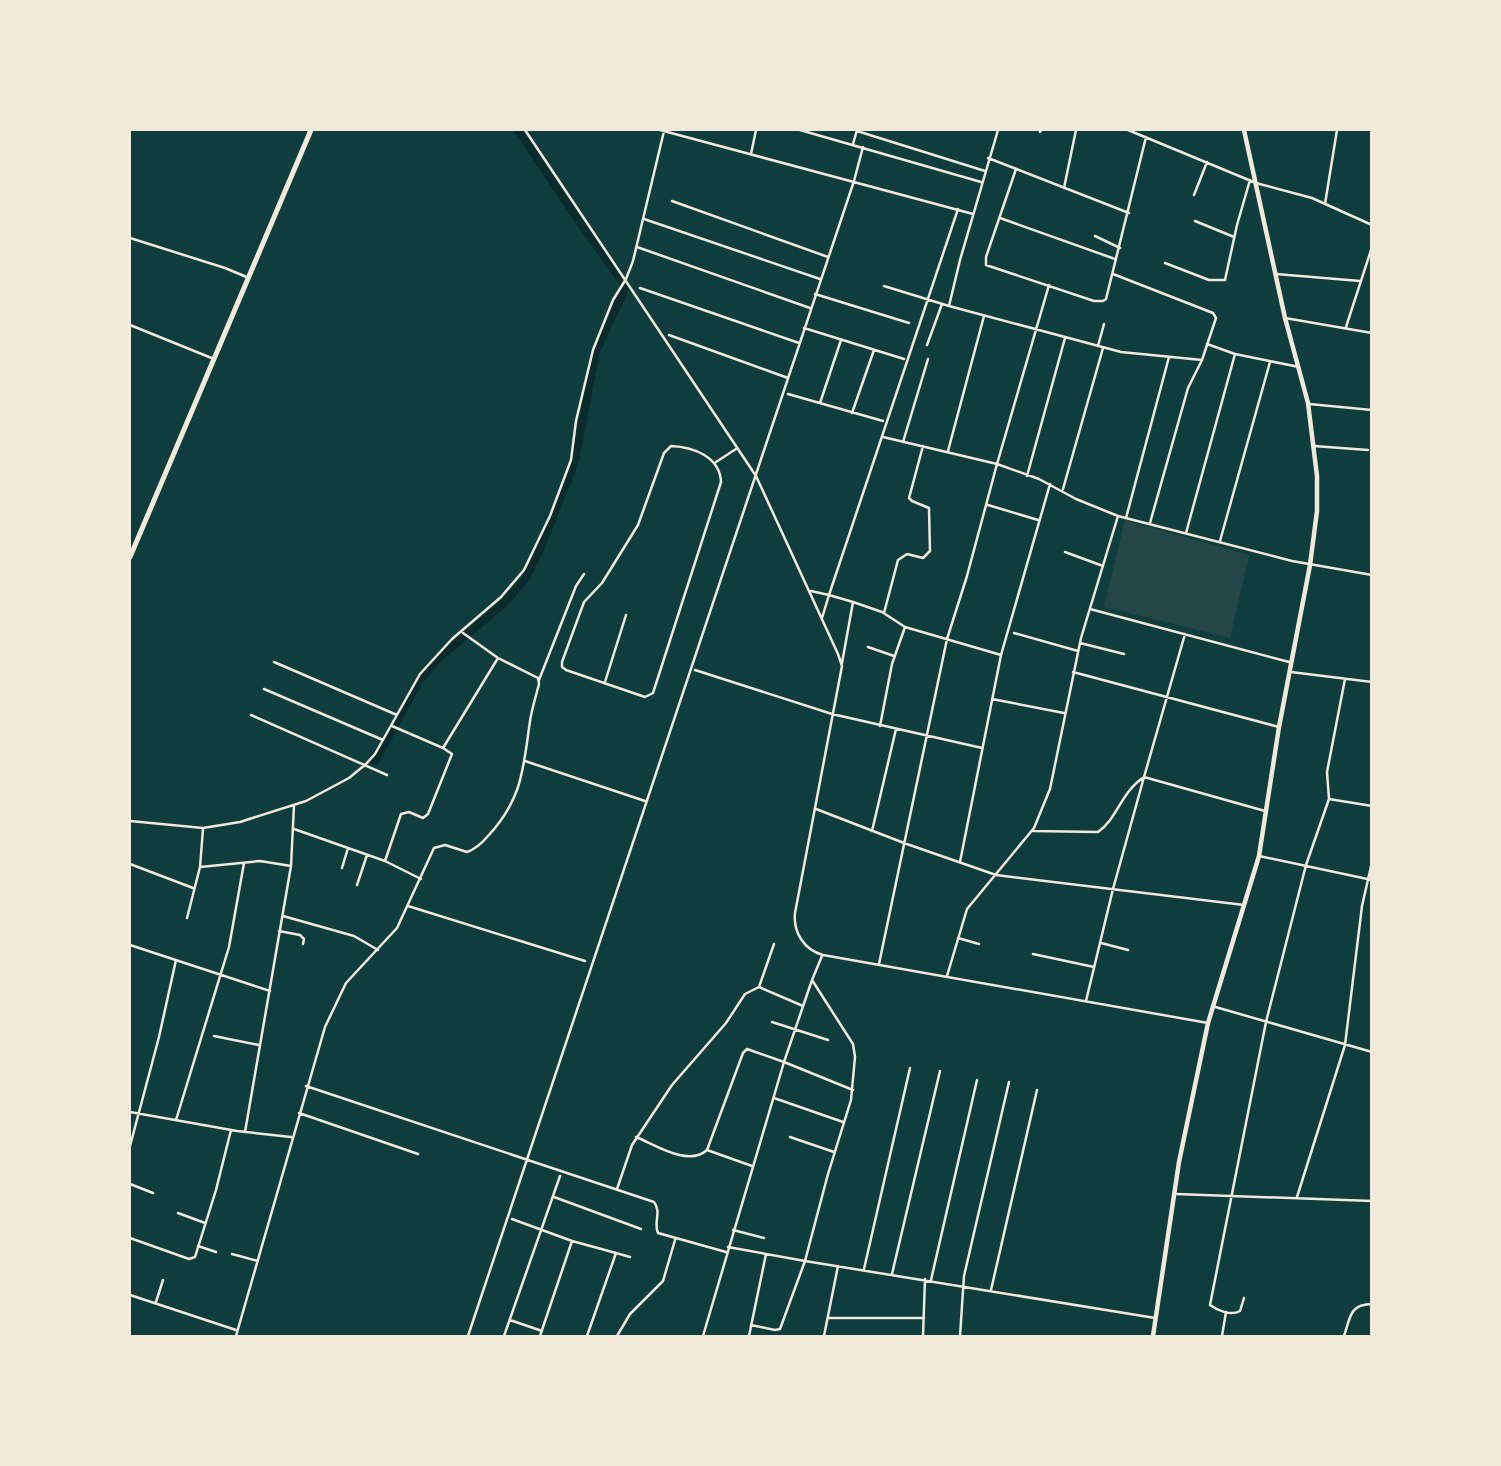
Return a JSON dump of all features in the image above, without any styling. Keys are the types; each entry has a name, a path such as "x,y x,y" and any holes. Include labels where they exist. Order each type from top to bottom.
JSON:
{"highway":[{"path":"130,557 312,130"}],"main road":[{"path":"1153,1336 1153,1318 1179,1162 1208,1023 1259,856 1317,511 1314,446 1308,403 1285,318 1244,130"}],"street":[{"path":"525,130 756,478 810,590 842,666"},
{"path":"130,821 203,828 240,822 294,805 341,782 366,764 394,727 397,715 420,674 442,649 463,633 517,581 550,516 571,460 576,421 593,350 637,247 662,130 973,214"},
{"path":"750,154 756,130"},
{"path":"800,130 982,182"},
{"path":"853,144 857,130 985,171"},
{"path":"949,306 988,158 998,130"},
{"path":"1064,188 1076,130"},
{"path":"1128,130 1256,183 1325,204 1371,225"},
{"path":"1325,204 1337,130"},
{"path":"1016,169 986,265 1094,301 1103,301 1106,299 1129,213 1146,137"},
{"path":"468,1336 756,478 863,147"},
{"path":"988,158 1129,213"},
{"path":"1194,195 1207,162"},
{"path":"1165,262 1209,280 1223,281 1226,278 1250,180"},
{"path":"671,201 828,257"},
{"path":"822,618 958,209"},
{"path":"643,218 820,279"},
{"path":"1000,218 1116,260"},
{"path":"1195,221 1235,237"},
{"path":"1095,236 1119,248"},
{"path":"130,238 249,278"},
{"path":"637,247 810,308"},
{"path":"1346,328 1371,247"},
{"path":"1113,274 1213,313 1216,318 1202,360 1188,388 1149,524"},
{"path":"1275,274 1360,281"},
{"path":"879,964 947,639 988,505 997,464 1049,285"},
{"path":"884,286 1102,348 1202,360"},
{"path":"640,288 799,343"},
{"path":"815,294 909,323"},
{"path":"927,345 942,304"},
{"path":"948,451 984,316"},
{"path":"1285,318 1371,333"},
{"path":"130,324 214,359"},
{"path":"1098,346 1104,324"},
{"path":"804,328 904,359"},
{"path":"669,335 788,378"},
{"path":"1027,475 1065,338"},
{"path":"820,403 841,340"},
{"path":"1207,344 1235,354 1299,368"},
{"path":"1062,491 1102,348"},
{"path":"852,412 874,350"},
{"path":"1186,533 1235,354"},
{"path":"1126,518 1169,357"},
{"path":"903,442 928,359"},
{"path":"1220,541 1270,362"},
{"path":"788,394 883,421"},
{"path":"1308,403 1371,410"},
{"path":"883,437 997,464 1050,484 1118,516 1310,565 1371,575"},
{"path":"671,446 681,447 707,456 716,463 720,471 721,487 653,693 643,697 566,670 562,665 584,602 602,583 638,525 665,449 671,446"},
{"path":"884,613 898,560 907,554 923,558 930,551 930,510 909,498 923,446"},
{"path":"1314,446 1368,450"},
{"path":"716,463 736,449"},
{"path":"960,863 1001,655 1050,484"},
{"path":"988,505 1038,520"},
{"path":"947,976 971,901 1032,831 1050,789 1078,651 1118,516"},
{"path":"1065,552 1103,566"},
{"path":"236,1336 324,1027 346,983 393,935 436,847 445,845 468,852 476,848 500,823 513,801 525,761 539,680 576,586 584,574"},
{"path":"810,590 884,613 905,627 1001,655"},
{"path":"853,602 797,899 794,925 806,946 813,952 823,954 1208,1023"},
{"path":"1090,609 1293,663"},
{"path":"605,682 626,615"},
{"path":"880,726 895,656 905,627"},
{"path":"463,633 539,680"},
{"path":"1014,633 1078,651"},
{"path":"1086,1001 1113,889 1185,634"},
{"path":"1080,643 1124,654"},
{"path":"868,647 895,656"},
{"path":"443,748 498,657"},
{"path":"274,662 397,715"},
{"path":"695,670 832,714 982,748"},
{"path":"1073,672 1279,727"},
{"path":"1290,672 1371,682"},
{"path":"1244,1298 1238,1313 1212,1307 1210,1302 1266,1021 1306,865 1329,799 1327,772 1345,679"},
{"path":"264,689 383,740"},
{"path":"992,699 1066,713"},
{"path":"251,715 387,775"},
{"path":"385,861 401,814 408,812 422,818 428,814 452,754 394,727"},
{"path":"872,831 896,729"},
{"path":"525,761 646,801"},
{"path":"1144,778 1265,811"},
{"path":"1032,831 1098,832 1126,793 1144,778"},
{"path":"1329,799 1371,806"},
{"path":"245,1132 291,866 294,805"},
{"path":"816,809 996,875 1245,905"},
{"path":"187,918 200,867 203,828"},
{"path":"293,829 385,861 421,879"},
{"path":"342,868 348,848"},
{"path":"357,885 367,855"},
{"path":"1259,856 1369,880"},
{"path":"200,867 260,861 291,866"},
{"path":"1297,1197 1346,1045 1371,862"},
{"path":"176,1120 229,947 244,863"},
{"path":"130,864 193,888"},
{"path":"408,906 585,961"},
{"path":"282,916 354,936 378,950"},
{"path":"279,931 300,934 304,939 303,944"},
{"path":"958,939 979,944"},
{"path":"1100,943 1128,950"},
{"path":"617,1189 636,1136 672,1085 726,1023 740,999 759,987 774,944"},
{"path":"130,945 270,991"},
{"path":"703,1336 784,1062 812,978 823,954"},
{"path":"1033,954 1094,967"},
{"path":"130,1146 176,960"},
{"path":"751,1325 780,1329 805,1261 853,1090 853,1044 812,978"},
{"path":"759,987 803,1006"},
{"path":"1212,1006 1371,1052"},
{"path":"772,1022 828,1040"},
{"path":"214,1036 260,1046"},
{"path":"636,1136 687,1157 698,1156 707,1150 744,1052 751,1049 853,1090"},
{"path":"864,1269 910,1068"},
{"path":"892,1274 940,1071"},
{"path":"931,1280 977,1080"},
{"path":"960,1336 962,1285 1009,1082"},
{"path":"306,1086 654,1202 658,1211 656,1232 675,1238 727,1249 864,1269 1153,1318"},
{"path":"991,1290 1038,1090"},
{"path":"773,1098 843,1122"},
{"path":"130,1112 231,1130 291,1137"},
{"path":"299,1113 418,1154"},
{"path":"130,1238 189,1259 195,1257 231,1130"},
{"path":"790,1138 834,1152"},
{"path":"707,1150 752,1166"},
{"path":"504,1336 560,1175"},
{"path":"130,1184 153,1193"},
{"path":"1174,1194 1371,1201"},
{"path":"554,1197 641,1229"},
{"path":"178,1213 206,1223"},
{"path":"512,1219 572,1241 630,1257"},
{"path":"733,1230 764,1238"},
{"path":"617,1336 630,1314 660,1287 675,1238"},
{"path":"540,1336 572,1241"},
{"path":"198,1246 216,1252"},
{"path":"587,1336 616,1253"},
{"path":"232,1254 258,1261"},
{"path":"750,1336 765,1254"},
{"path":"824,1336 838,1266"},
{"path":"923,1336 925,1279"},
{"path":"156,1302 163,1280"},
{"path":"130,1295 237,1330"},
{"path":"1344,1336 1354,1308 1361,1304 1371,1304"},
{"path":"1222,1336 1226,1312"},
{"path":"829,1318 924,1318"},
{"path":"510,1320 542,1331"}],"shaded area":[{"path":"1125,520 1249,555 1230,638 1104,607"}],"waterway":[{"path":"375,761 419,681 438,659 504,603 525,580 570,475 596,351 626,287 518,130"}]}
